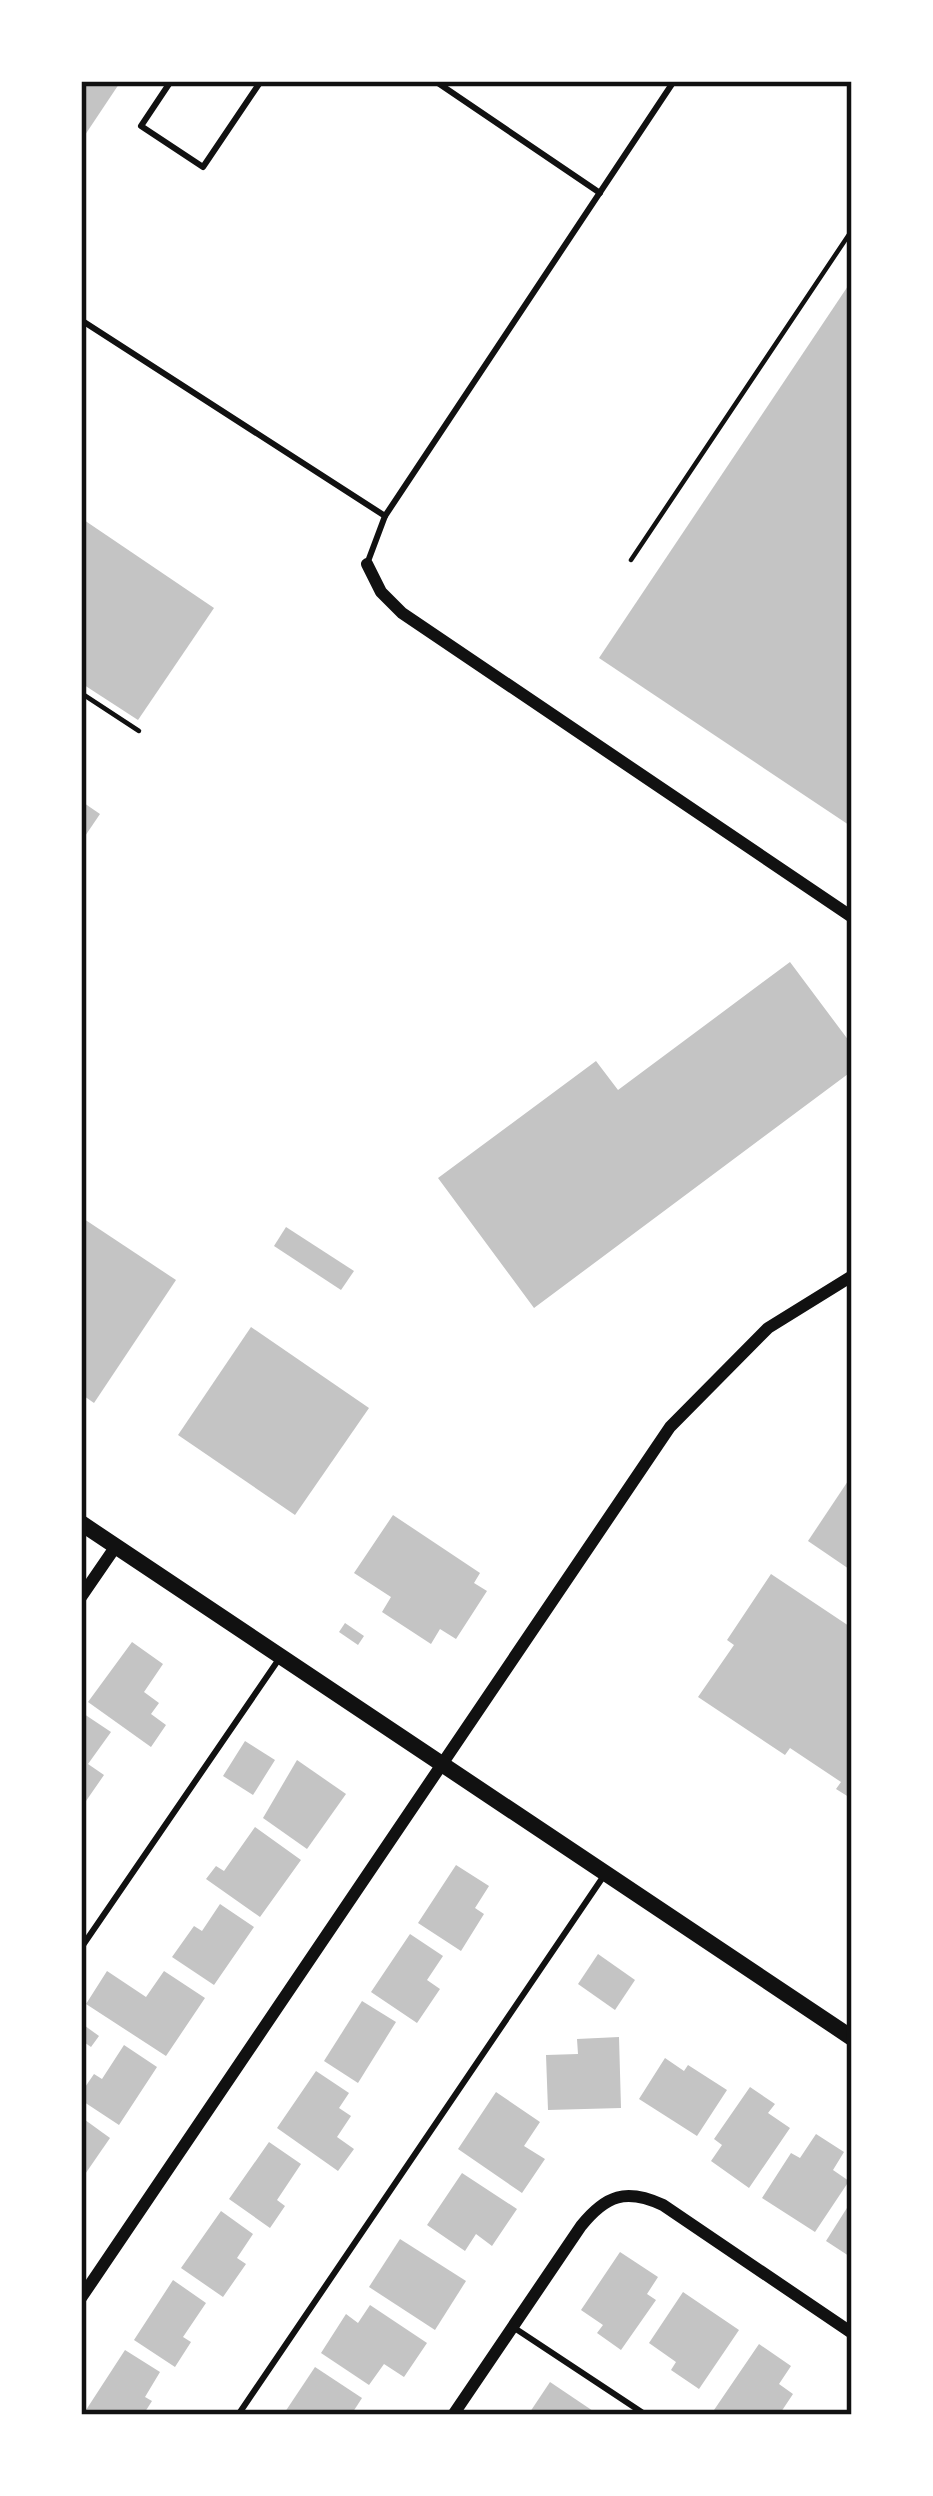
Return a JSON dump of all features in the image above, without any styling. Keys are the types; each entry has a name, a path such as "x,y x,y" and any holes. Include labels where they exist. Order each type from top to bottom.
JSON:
{"main road":[{"path":"81,1522 852,2038"}],"street":[{"path":"368,564 381,592 401,613 852,917"},
{"path":"81,2298 670,1427 768,1328 852,1276"},
{"path":"81,1597 116,1546"},
{"path":"453,2415 581,2227 603,2202 618,2194 663,2205 852,2333"}],"lane":[{"path":"171,81 140,125 203,167 261,81"},
{"path":"435,81 600,193"},
{"path":"368,564 386,517 674,81"},
{"path":"81,320 386,517"},
{"path":"81,1948 281,1656"},
{"path":"238,2415 606,1873"},
{"path":"513,2327 646,2415"}],"path":[{"path":"631,560 852,230"},
{"path":"81,693 139,731"}],"building":[{"path":"81,81 121,81 81,141"},
{"path":"852,280 852,827 599,658"},
{"path":"81,518 214,608 138,720 81,683"},
{"path":"81,801 100,814 81,842"},
{"path":"790,962 852,1045 852,1071 534,1308 438,1178 596,1061 618,1090"},
{"path":"81,1217 176,1280 94,1403 81,1394"},
{"path":"286,1227 354,1271 341,1290 274,1246"},
{"path":"251,1327 369,1408 295,1515 178,1435"},
{"path":"848,1481 852,1484 852,1571 808,1541"},
{"path":"393,1515 480,1573 474,1583 487,1591 456,1639 440,1629 431,1644 382,1612 391,1597 354,1573"},
{"path":"771,1574 852,1628 852,1799 836,1789 841,1782 790,1748 785,1755 698,1697 734,1645 727,1640"},
{"path":"345,1623 364,1636 358,1645 339,1632"},
{"path":"132,1642 163,1664 144,1692 159,1703 151,1714 166,1725 151,1747 88,1702"},
{"path":"81,1712 111,1732 88,1764 104,1775 86,1801 81,1798"},
{"path":"245,1741 275,1760 253,1795 223,1776"},
{"path":"297,1760 346,1794 307,1849 263,1818"},
{"path":"255,1827 301,1860 260,1917 206,1879 216,1866 224,1871"},
{"path":"456,1865 489,1886 475,1908 484,1914 461,1951 418,1923"},
{"path":"220,1904 254,1927 214,1985 172,1957 194,1926 202,1931"},
{"path":"410,1934 443,1956 427,1980 440,1989 417,2023 371,1992"},
{"path":"598,1954 635,1980 615,2010 578,1984"},
{"path":"107,1971 146,1997 164,1971 205,1998 166,2056 86,2004"},
{"path":"362,2001 396,2022 358,2083 324,2061"},
{"path":"81,2023 99,2036 91,2047 81,2040"},
{"path":"619,2037 621,2108 548,2110 546,2055 578,2054 577,2039"},
{"path":"124,2045 157,2067 119,2125 81,2100 81,2093 94,2074 102,2079"},
{"path":"665,2058 684,2071 688,2065 727,2090 697,2136 639,2099"},
{"path":"316,2071 349,2093 339,2108 351,2116 337,2137 354,2149 338,2171 277,2128"},
{"path":"750,2087 775,2104 768,2113 790,2128 749,2188 711,2161 722,2145 714,2139"},
{"path":"496,2092 540,2122 524,2146 545,2159 522,2193 458,2149"},
{"path":"81,2117 110,2138 81,2180"},
{"path":"816,2134 844,2152 833,2170 849,2181 815,2232 762,2198 791,2153 800,2158"},
{"path":"269,2142 301,2164 277,2200 285,2206 270,2228 229,2199"},
{"path":"462,2173 517,2209 492,2246 476,2234 465,2251 427,2225"},
{"path":"852,2200 852,2258 826,2241"},
{"path":"221,2211 253,2234 237,2258 246,2264 223,2297 181,2268"},
{"path":"400,2239 466,2281 435,2330 369,2287"},
{"path":"620,2252 658,2277 647,2294 656,2300 621,2350 597,2333 603,2325 581,2310"},
{"path":"173,2280 206,2303 183,2337 191,2342 175,2367 134,2340"},
{"path":"683,2292 739,2330 699,2389 671,2370 676,2362 649,2343"},
{"path":"370,2305 427,2343 404,2377 384,2364 369,2385 321,2353 346,2314 358,2323"},
{"path":"759,2344 791,2366 779,2384 793,2394 779,2415 721,2415 714,2410"},
{"path":"125,2350 160,2372 145,2397 152,2401 143,2415 94,2415 86,2410"},
{"path":"315,2367 362,2398 351,2415 283,2415"},
{"path":"550,2382 599,2415 528,2415"}]}
